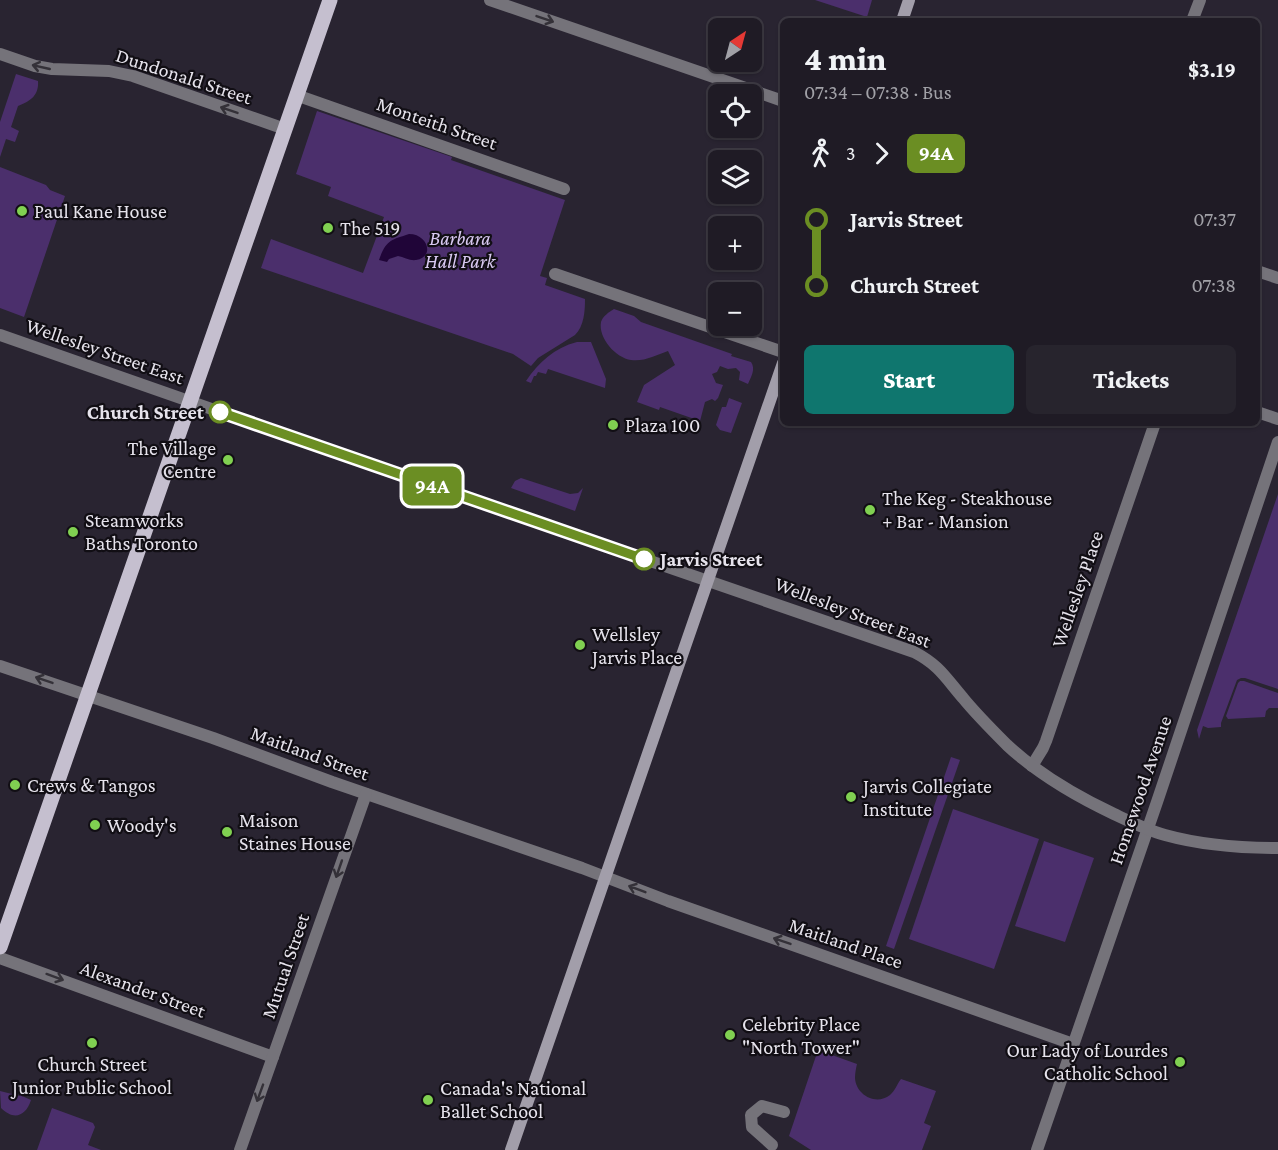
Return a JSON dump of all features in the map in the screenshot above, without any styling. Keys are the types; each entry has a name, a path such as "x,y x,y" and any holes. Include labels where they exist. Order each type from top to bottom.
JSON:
{"main road":[{"path":"0,947 330,0"},
{"path":"903,18 909,0"},
{"path":"511,1150 780,372"}],"street":[{"path":"490,0 780,100"},
{"path":"1193,18 1200,0"},
{"name":"Dundonald Street","path":"0,54 35,66 52,69 109,71 133,76 285,129"},
{"name":"Monteith Street","path":"296,95 564,189"},
{"path":"1260,272 1278,278"},
{"path":"555,274 780,351"},
{"name":"Wellesley Street East","path":"0,335 914,652 936,665 1008,746 1057,784 1082,799 1147,829 1166,835 1233,846 1278,848"},
{"path":"1260,413 1278,419"},
{"name":"Wellesley Place","path":"1032,766 1043,748 1154,426"},
{"name":"Homewood Avenue","path":"1037,1150 1278,441"},
{"name":"Maitland Street","path":"0,666 213,738 605,878"},
{"name":"Mutual Street","path":"240,1150 366,794"},
{"name":"Maitland Place","path":"605,878 1073,1044"},
{"name":"Alexander Street","path":"0,958 273,1057"},
{"path":"772,1145 752,1127 751,1115 762,1106 784,1112"}],"green space":[{"path":"815,0 872,0 867,17"},
{"path":"16,74 38,81 38,86 33,97 18,106 11,127 19,131 15,142 6,139 0,157 0,122"},
{"name":"Barbara Hall Park","path":"317,111 452,157 451,160 565,200 540,276 547,278 545,285 585,299 582,323 575,335 538,358 531,366 513,354 261,268 271,239 363,273 384,217 328,196 331,187 296,174"},
{"path":"0,167 46,185 50,190 65,196 24,317 0,308"},
{"path":"614,309 634,316 641,322 751,362 753,370 748,384 739,380 740,372 736,368 728,369 720,366 717,372 712,374 716,383 723,385 715,401 712,399 705,402 700,421 660,407 659,410 637,402 644,385 675,365 668,351 650,358 631,360 614,351 605,341 601,322"},
{"path":"577,342 591,342 606,379 605,388 548,369 546,374 538,372 531,383 526,381 548,357 561,348"},
{"path":"729,398 742,403 731,433 720,430 716,425 722,407 726,407"},
{"path":"521,478 570,494 578,493 583,488 575,511 511,488 515,481"},
{"path":"1278,494 1278,689 1245,678 1237,680 1221,727 1203,726 1199,739 1197,730"},
{"path":"1240,681 1278,693 1278,708 1269,708 1265,717 1228,719 1226,716"},
{"path":"951,757 960,760 894,949 886,946"},
{"path":"953,809 1039,839 994,969 909,939"},
{"path":"1044,841 1094,858 1065,942 1015,926"},
{"path":"818,1050 857,1064 856,1084 863,1094 873,1099 890,1095 901,1079 936,1091 924,1123 931,1126 922,1150 811,1150 789,1136"},
{"path":"31,1083 38,1086 38,1090 22,1096 31,1100 23,1113 10,1114 1,1108 0,1091 20,1096 18,1087"},
{"path":"52,1108 93,1123 95,1127 88,1145 101,1150 37,1150"}],"shaded area":[{"path":"409,234 416,235 425,241 426,255 414,260 398,256 387,262 379,260 384,248 390,242"}],"bus line":[{"name":"94A","path":"220,412 644,559"}],"place":[{"name":"Paul Kane House","path":"22,211"},
{"name":"The 519","path":"328,228"},
{"name":"Church Street","path":"220,412"},
{"name":"Plaza 100","path":"613,425"},
{"name":"The Village Centre","path":"228,460"},
{"name":"The Keg - Steakhouse + Bar - Mansion","path":"870,510"},
{"name":"Steamworks Baths Toronto","path":"73,532"},
{"name":"Jarvis Street","path":"644,559"},
{"name":"Wellsley Jarvis Place","path":"580,645"},
{"name":"Crews & Tangos","path":"15,785"},
{"name":"Jarvis Collegiate Institute","path":"851,797"},
{"name":"Woody's","path":"95,825"},
{"name":"Maison Staines House","path":"227,832"},
{"name":"Celebrity Place \"North Tower\"","path":"730,1035"},
{"name":"Church Street Junior Public School","path":"92,1043"},
{"name":"Our Lady of Lourdes Catholic School","path":"1180,1062"},
{"name":"Canada's National Ballet School","path":"428,1100"}]}
